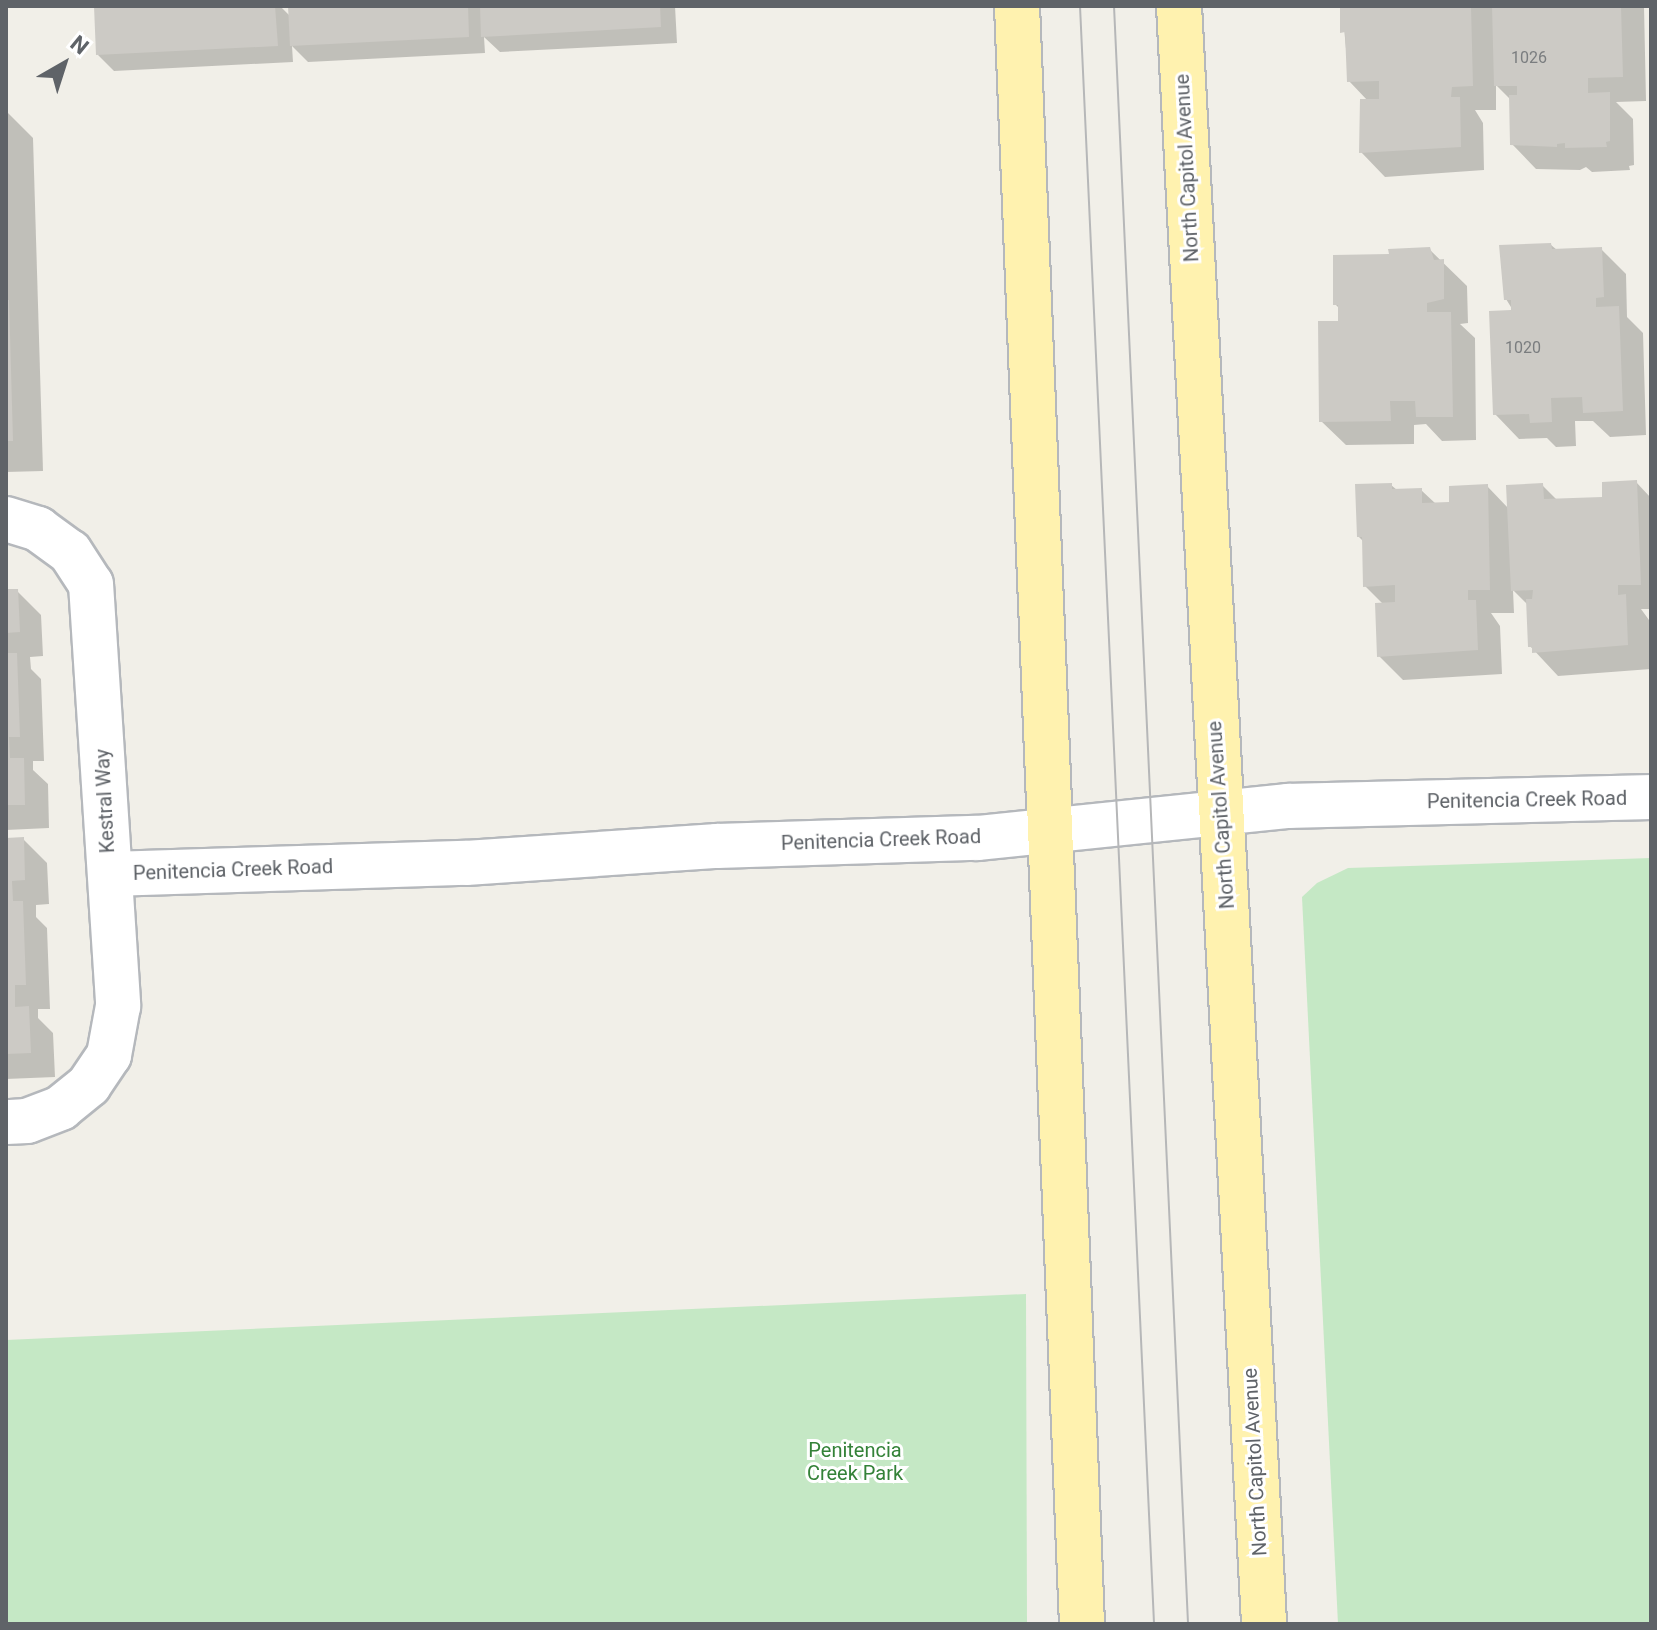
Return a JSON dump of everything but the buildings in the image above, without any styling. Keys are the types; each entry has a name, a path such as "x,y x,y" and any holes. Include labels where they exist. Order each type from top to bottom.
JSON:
{"main road":[{"path":"1017,6 1082,1624"},
{"name":"North Capitol Avenue","path":"1179,6 1219,814 1264,1624"}],"street":[{"name":"Kestral Way","path":"6,519 38,529 70,552 91,584 118,1006 109,1055 89,1085 61,1108 27,1121 6,1122"},
{"name":"Penitencia Creek Road","path":"110,874 466,863 717,846 977,838 1288,806 1651,797"}],"green space":[{"path":"1651,858 1651,1624 1338,1624 1302,897 1317,883 1348,868"},
{"name":"Penitencia Creek Park","path":"1026,1294 1027,1624 6,1624 6,1340"}],"tram line":[{"path":"1080,6 1154,1624"},
{"path":"1114,6 1188,1624"}]}
